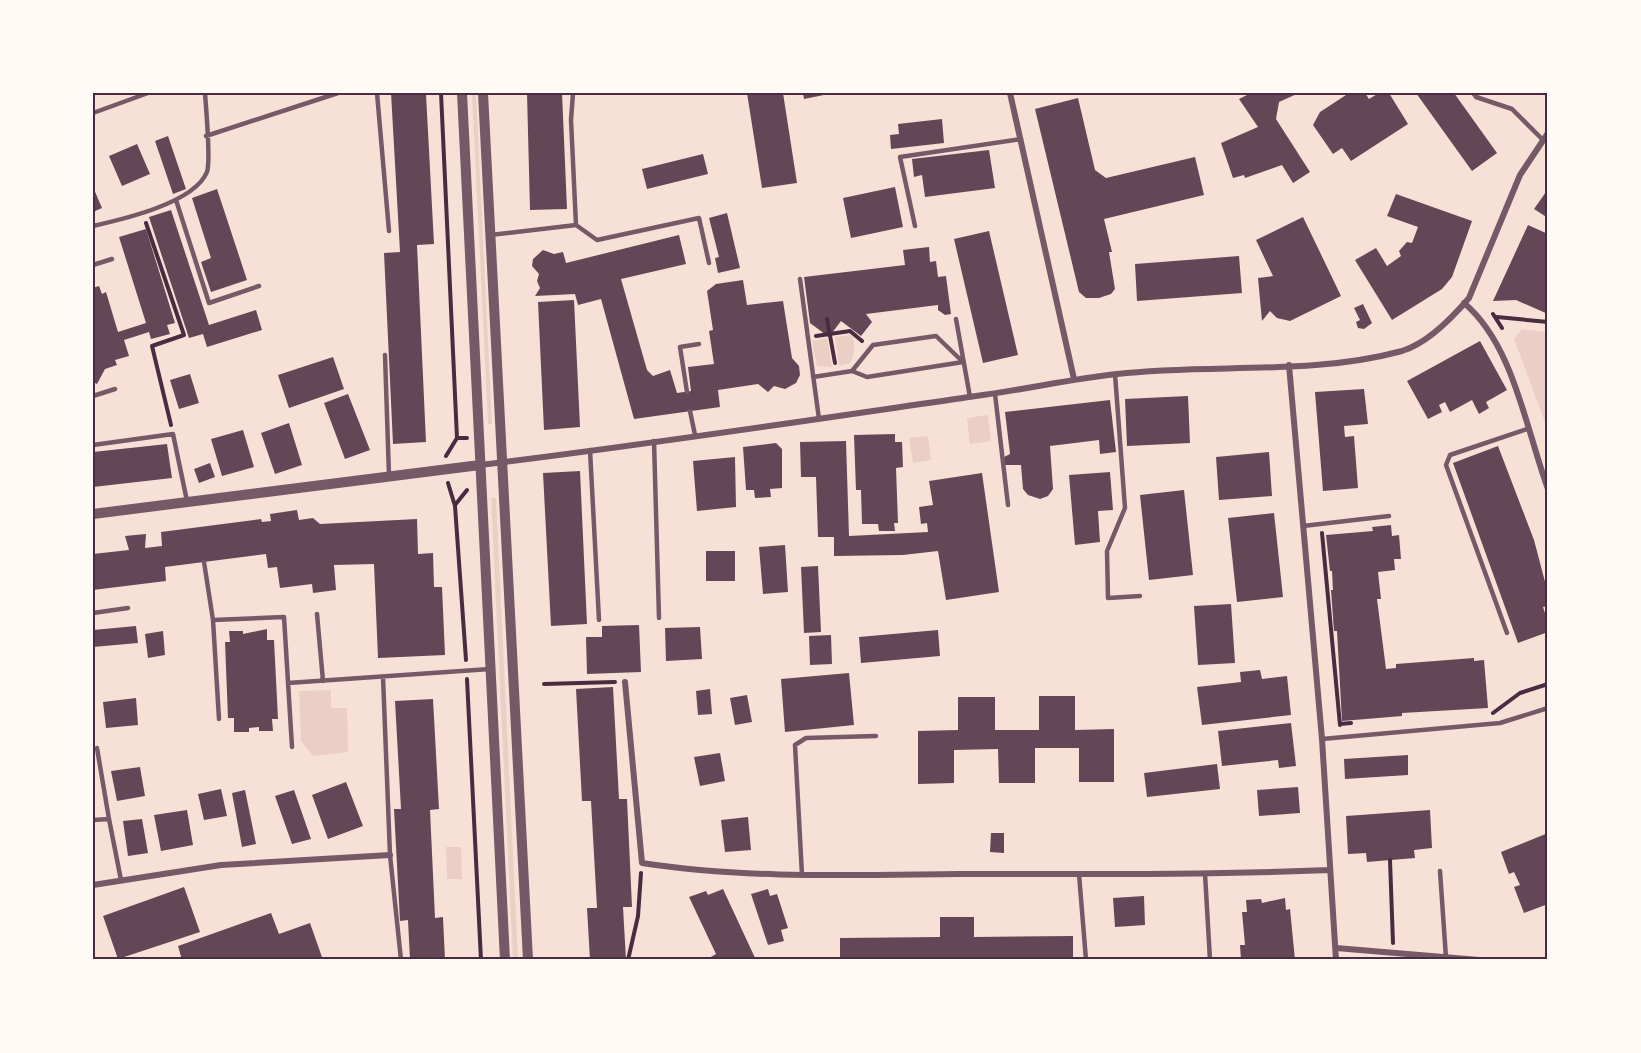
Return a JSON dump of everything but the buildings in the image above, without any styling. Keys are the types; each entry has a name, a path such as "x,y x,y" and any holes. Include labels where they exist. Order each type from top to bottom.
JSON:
{"street":[{"path":"462,93 505,960"},
{"path":"483,93 528,960"},
{"path":"1010,93 1074,379"},
{"path":"93,514 819,419 995,394 1074,379 1195,367 1289,365 1376,357 1406,350 1424,340 1464,303 1520,175 1548,133"},
{"path":"1464,303 1480,317 1489,330 1514,383 1547,486"},
{"path":"1289,365 1322,739 1336,960"},
{"path":"625,682 642,863 679,869 802,875 1205,874 1330,870"},
{"path":"93,885 232,864 390,855"},
{"path":"1336,948 1479,960"}],"lane":[{"path":"93,113 148,93"},
{"path":"93,226 127,219 142,211 176,200 195,189 207,171 205,93"},
{"path":"206,136 338,93"},
{"path":"377,93 388,231"},
{"path":"573,93 576,225"},
{"path":"1473,93 1512,109 1543,140"},
{"path":"915,226 900,157 1021,139"},
{"path":"176,200 209,303 259,286"},
{"path":"490,235 576,225 597,240 699,218 709,263"},
{"path":"93,265 112,259"},
{"path":"800,279 819,419"},
{"path":"956,319 970,397"},
{"path":"852,371 873,345 936,336 963,362"},
{"path":"687,392 680,347 699,344"},
{"path":"385,355 389,476"},
{"path":"813,377 852,371 867,377 963,362"},
{"path":"1115,374 1125,508 1107,551 1108,598 1140,596"},
{"path":"93,396 115,390"},
{"path":"995,394 1008,505"},
{"path":"690,411 695,435"},
{"path":"1507,633 1446,465 1450,455 1527,429"},
{"path":"93,445 173,434 187,501"},
{"path":"654,441 659,618"},
{"path":"590,450 599,620"},
{"path":"1303,526 1389,516"},
{"path":"204,562 213,620 219,719"},
{"path":"93,613 128,608"},
{"path":"317,614 323,681"},
{"path":"213,620 284,617 292,747"},
{"path":"288,683 490,669"},
{"path":"383,677 390,855 401,960"},
{"path":"1322,739 1500,723 1548,708"},
{"path":"802,875 795,745 806,738 876,736"},
{"path":"97,748 121,880"},
{"path":"93,820 109,819"},
{"path":"1440,872 1446,958"},
{"path":"1079,874 1086,960"},
{"path":"1205,874 1210,960"}],"path":[{"path":"441,93 457,438 446,456"},
{"path":"142,211 184,335 152,346 173,434"},
{"path":"1497,317 1548,322"},
{"path":"827,319 837,373"},
{"path":"829,333 850,331 863,341"},
{"path":"457,438 468,438"},
{"path":"448,482 455,506 482,960"},
{"path":"455,506 467,490"},
{"path":"1321,524 1341,738"},
{"path":"544,684 625,682"},
{"path":"1491,714 1520,693 1548,684"},
{"path":"1340,724 1363,722"},
{"path":"1390,860 1393,953"},
{"path":"628,960 638,916 642,863"}],"shaded area":[{"path":"472,93 476,93 492,424 488,424"},
{"path":"1522,329 1548,332 1548,430 1514,339"},
{"path":"850,335 854,341 853,357 850,363 839,366 835,337"},
{"path":"827,338 832,367 817,366 812,341"},
{"path":"988,415 991,441 970,444 967,418"},
{"path":"928,436 931,460 913,463 909,438"},
{"path":"491,498 496,498 518,960 513,960"},
{"path":"331,690 331,708 347,708 348,752 313,756 301,741 299,691"},
{"path":"446,847 461,847 462,879 447,879"}]}
